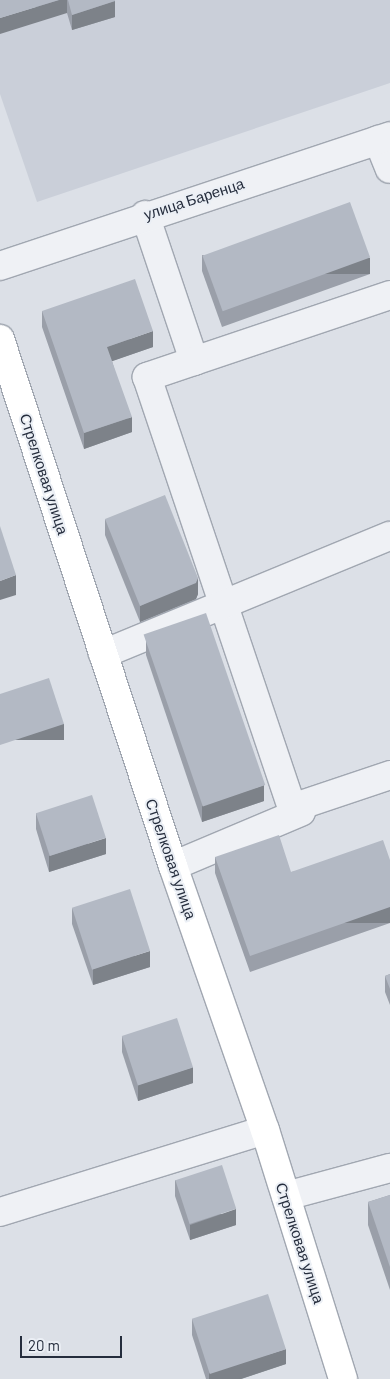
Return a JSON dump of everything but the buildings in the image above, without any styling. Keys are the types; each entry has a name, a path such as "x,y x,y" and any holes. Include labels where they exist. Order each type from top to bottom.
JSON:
{"main road":[{"name":"Стрелковая улица","path":"0,338 173,866 265,1130 343,1379"}],"street":[{"path":"384,138 390,169"},
{"name":"улица Баренца","path":"0,266 145,215 384,138"},
{"path":"145,215 194,361"},
{"path":"390,295 147,377 292,808 390,775"},
{"path":"103,654 390,536"},
{"path":"173,866 301,812"},
{"path":"0,1212 265,1130"},
{"path":"286,1196 390,1168"}],"shaded area":[{"path":"0,0 390,0 390,83 37,202 0,94"}]}
